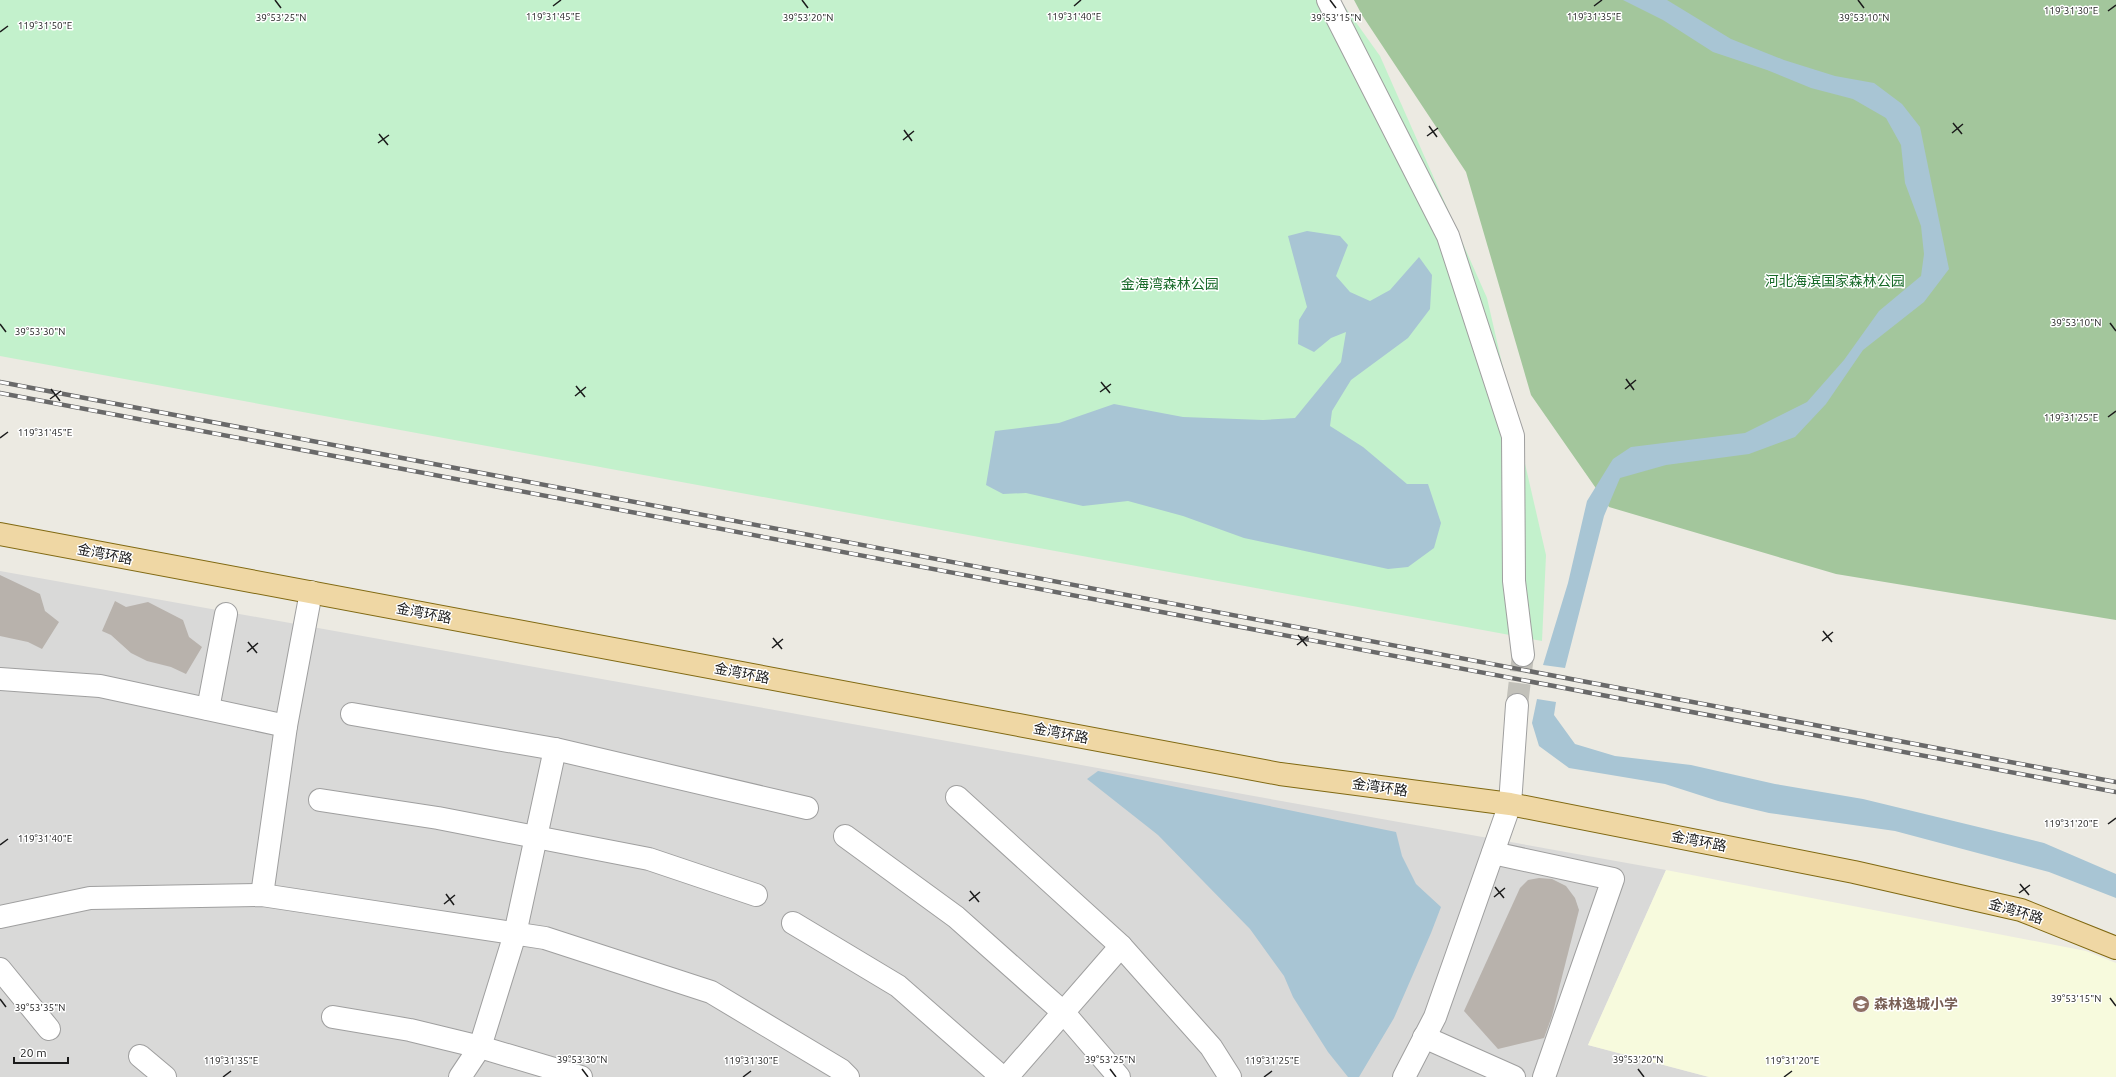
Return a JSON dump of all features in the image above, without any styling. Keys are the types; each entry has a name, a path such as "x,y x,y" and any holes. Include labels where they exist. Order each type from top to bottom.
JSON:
{"main road":[{"name":"金湾环路","path":"0,534 1280,774 1510,804 1854,872 2021,910 2116,948"}],"street":[{"path":"1328,0 1448,236 1513,436 1514,581 1522,655"},
{"path":"262,895 286,726 312,592"},
{"path":"208,709 226,614"},
{"path":"0,678 100,686 286,726"},
{"path":"1404,1077 1435,1017 1510,804 1517,704"},
{"path":"352,714 555,749 807,808"},
{"path":"460,1077 480,1047 515,934 555,749"},
{"path":"957,797 1121,946 1211,1047 1230,1077"},
{"path":"320,800 438,818 649,859 756,895"},
{"path":"846,836 956,917 1064,1013 1119,1077"},
{"path":"1493,853 1613,878 1544,1077"},
{"path":"0,917 90,898 262,895 545,938 711,992 841,1070 848,1077"},
{"path":"794,923 898,986 1002,1077"},
{"path":"1007,1077 1121,946"},
{"path":"0,969 50,1029"},
{"path":"333,1017 410,1030 480,1047 582,1077"},
{"path":"1424,1037 1514,1077"},
{"path":"140,1056 165,1077"}],"shaded area":[{"path":"0,571 1666,870 1588,1045 1709,1077 0,1077"},
{"name":"森林逸城小学","path":"1666,870 2086,951 2116,963 2116,1077 1709,1077 1588,1045"}],"green space":[{"name":"金海湾森林公园","path":"0,0 1340,0 1380,56 1487,298 1546,555 1542,641 0,356"},
{"name":"河北海滨国家森林公园","path":"1354,0 2116,0 2116,620 1836,574 1609,507 1531,395 1466,172 1362,15"}],"water":[{"path":"1623,0 1667,0 1731,39 1784,60 1835,76 1874,83 1902,104 1920,127 1949,269 1924,302 1863,350 1826,404 1795,437 1749,454 1666,465 1620,478 1604,516 1565,668 1543,665 1568,583 1587,501 1613,459 1631,447 1745,433 1807,402 1844,360 1879,311 1921,276 1924,254 1921,226 1905,183 1901,145 1886,118 1853,99 1811,88 1767,70 1713,52 1663,20"},
{"path":"1307,231 1340,236 1348,245 1336,276 1350,292 1370,301 1390,290 1419,257 1432,275 1430,309 1408,338 1351,380 1332,411 1330,426 1363,447 1407,484 1428,484 1441,523 1434,548 1408,567 1388,569 1244,538 1183,516 1128,501 1083,506 1026,493 1003,494 986,485 995,431 1059,423 1114,404 1183,417 1263,420 1295,418 1341,362 1346,332 1331,338 1314,352 1298,344 1299,320 1307,307 1288,236"},
{"path":"1537,699 1556,702 1554,715 1575,744 1615,756 1691,765 1775,784 1863,799 2044,843 2116,874 2116,898 2049,872 1895,831 1769,813 1718,801 1665,784 1569,768 1539,746 1532,723"},
{"path":"1098,771 1396,832 1402,856 1416,884 1441,907 1394,1018 1359,1077 1348,1077 1328,1052 1293,997 1284,976 1250,929 1158,835 1087,779"}],"building":[{"path":"0,575 40,594 45,611 59,622 42,649 28,642 0,636"},
{"path":"115,601 126,607 148,602 183,620 189,637 202,647 186,674 171,667 147,661 131,653 111,635 102,631"},
{"path":"1539,878 1552,879 1566,886 1575,898 1579,910 1552,1016 1544,1038 1498,1049 1464,1011 1520,888 1528,880"}],"tunnel":[{"path":"1517,705 1523,655"}],"railway":[{"path":"0,382 2116,782"},
{"path":"0,393 2116,792"}],"place":[{"name":"森林逸城小学","path":"1861,1004"}]}
